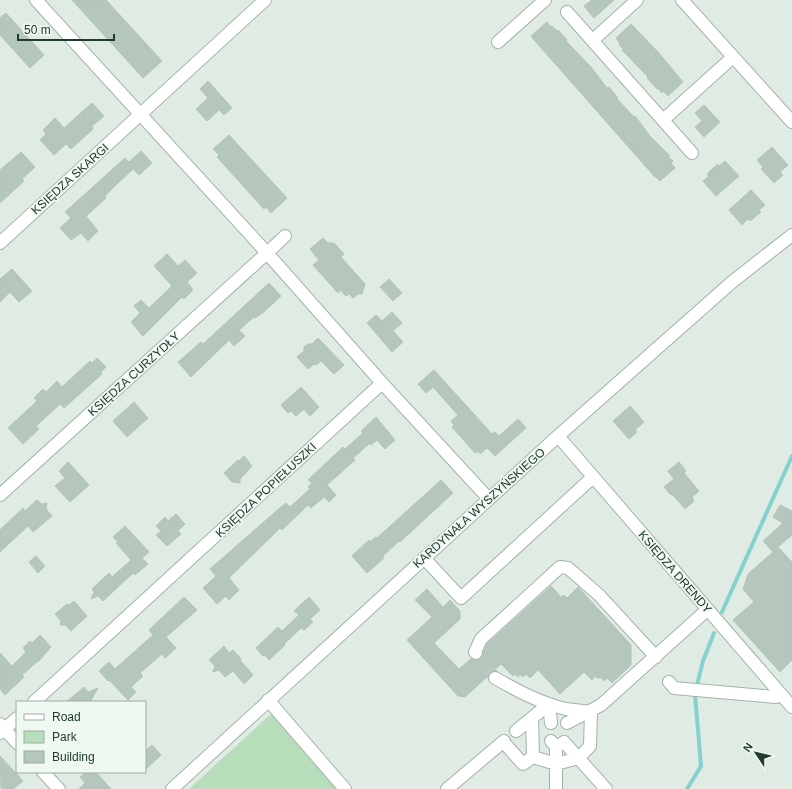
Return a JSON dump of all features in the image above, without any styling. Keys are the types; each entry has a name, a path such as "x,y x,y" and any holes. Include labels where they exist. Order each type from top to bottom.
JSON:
{"street":[{"path":"36,0 267,253 382,383 488,499"},
{"name":"KSIĘDZA SKARGI","path":"0,243 265,0"},
{"path":"498,42 545,0"},
{"path":"593,40 637,0"},
{"path":"682,0 792,122"},
{"path":"567,12 692,153"},
{"path":"663,120 733,57"},
{"name":"KARDYNAŁA WYSZYŃSKIEGO","path":"172,789 558,436 732,282 792,234"},
{"name":"KSIĘDZA CURZYDŁY","path":"0,495 285,236"},
{"name":"KSIĘDZA POPIEŁUSZKI","path":"35,701 382,383"},
{"name":"KSIĘDZA DRENDY","path":"558,436 792,707"},
{"path":"424,558 461,598 593,477"},
{"path":"476,653 474,652 481,639 560,567 568,568 599,595 654,662"},
{"path":"567,723 596,708 654,662 707,610"},
{"path":"495,678 524,694 549,704 567,709 596,708"},
{"path":"669,682 674,688 776,697 780,693"},
{"path":"268,700 345,789"},
{"path":"516,731 549,704"},
{"path":"549,704 551,723"},
{"path":"533,757 556,764 579,758 590,746 596,708"},
{"path":"532,718 533,757"},
{"path":"16,719 2,729 16,742"},
{"path":"556,789 554,744 564,742 606,789"},
{"path":"447,789 506,743 523,764 533,757"},
{"path":"44,773 58,789"}],"green space":[{"path":"272,713 337,789 189,789"}],"building":[{"path":"72,0 106,0 162,61 143,78"},
{"path":"592,0 614,0 594,18 584,6"},
{"path":"6,13 44,55 30,68 0,35 0,18"},
{"path":"547,22 551,27 552,26 557,31 558,30 567,40 566,41 591,67 607,88 609,87 618,98 617,99 634,117 635,116 650,136 670,156 668,157 673,161 671,163 675,168 660,181 531,36"},
{"path":"631,24 658,52 683,82 668,96 663,91 662,93 658,88 657,89 647,78 648,77 622,50 623,49 619,44 620,43 616,38"},
{"path":"208,81 232,108 224,115 219,110 207,121 196,109 208,98 200,89"},
{"path":"92,103 104,116 92,126 93,129 71,149 66,144 54,155 40,140 46,134 43,130 55,118 64,128"},
{"path":"704,105 720,122 704,137 695,127 702,121 695,113"},
{"path":"229,135 287,198 271,213 266,207 264,209 217,157 219,155 213,149"},
{"path":"772,147 788,165 780,172 783,175 774,183 761,169 763,167 757,160"},
{"path":"141,151 152,163 139,175 133,169 104,197 106,198 86,216 98,231 88,241 81,233 71,240 60,228 71,218 65,212 125,158 129,162"},
{"path":"21,152 35,167 22,179 24,181 0,203 0,170"},
{"path":"725,161 739,176 716,196 703,181 709,176 707,174 712,169"},
{"path":"751,190 765,205 759,210 761,212 750,221 748,219 742,225 729,210"},
{"path":"323,238 328,243 334,243 344,254 341,257 365,284 362,294 358,294 353,298 349,294 346,296 340,290 338,293 313,265 319,260 310,249"},
{"path":"167,254 178,266 185,260 197,273 187,282 193,290 184,299 182,297 143,336 131,322 140,313 134,306 141,300 149,308 172,286 154,266"},
{"path":"12,269 32,291 19,302 10,292 0,302 0,279"},
{"path":"389,279 402,293 393,301 380,287"},
{"path":"269,283 281,296 265,311 255,318 254,317 239,330 245,336 234,346 229,340 191,377 178,362 201,342 203,344"},
{"path":"392,312 402,323 393,331 403,342 392,352 367,323 376,315 382,321"},
{"path":"318,338 344,365 334,374 321,361 308,369 297,357 304,351 304,347 308,344 312,344"},
{"path":"97,358 106,367 101,372 102,374 64,408 60,404 36,426 39,429 23,444 8,428 37,401 34,398 43,389 46,392 57,381 62,387 90,361 92,363"},
{"path":"434,370 492,434 495,432 499,436 518,419 526,428 495,456 487,448 480,454 478,451 475,453 452,427 454,425 451,421 458,415 433,387 426,393 418,384"},
{"path":"301,387 319,407 310,416 304,409 296,416 291,411 288,413 281,405"},
{"path":"134,402 148,418 127,437 113,421"},
{"path":"630,406 644,422 635,430 637,432 629,439 613,421"},
{"path":"376,417 395,440 385,449 377,440 371,445 370,443 353,458 355,460 327,485 336,495 329,502 324,497 311,508 308,505 282,530 280,528 229,578 239,590 229,600 226,596 217,604 203,588 216,576 210,569 286,503 290,507 310,489 308,487 312,483 308,480 343,447 345,449 363,433 361,431"},
{"path":"244,456 252,466 240,479 240,483 232,482 224,473"},
{"path":"68,462 89,485 70,502 55,486 65,478 59,471"},
{"path":"679,462 686,471 684,473 699,491 692,497 694,501 685,509 664,487 674,479 668,471"},
{"path":"441,480 453,493 400,542 399,541 383,556 384,558 367,573 352,556 369,540 370,542 376,537 377,538"},
{"path":"37,500 42,504 47,503 46,509 52,516 33,532 28,526 0,552 0,530 23,508 25,511"},
{"path":"780,505 792,511 792,535 778,547 792,562 792,660 780,672 733,620 754,602 743,589 748,574 773,552 763,541 783,523 773,517"},
{"path":"176,514 185,524 178,531 181,534 167,546 156,535 161,531 156,526 165,517 168,521"},
{"path":"125,526 149,552 142,558 148,564 135,575 133,573 103,601 98,596 91,599 94,592 92,589 109,573 112,577 131,560 116,543 118,542 113,537"},
{"path":"36,556 45,566 38,573 29,562"},
{"path":"551,586 561,597 564,595 567,598 578,587 631,645 631,665 612,683 607,678 604,681 600,677 598,679 595,676 592,680 584,672 560,694 538,670 530,678 526,674 523,677 520,674 518,677 515,674 513,676 501,664 465,697 458,696 407,640 432,617 415,600 427,589 443,607 450,600 460,611 460,619 434,643 459,669 471,659 481,659 487,644"},
{"path":"184,597 197,610 166,637 176,648 165,658 162,654 140,673 143,676 131,687 136,692 128,700 99,671 109,662 115,669 153,635 149,630"},
{"path":"309,597 320,610 310,619 313,622 304,630 301,628 269,660 265,655 263,656 256,648 278,627 282,631 299,615 294,611"},
{"path":"74,601 87,616 71,631 65,625 60,625 61,621 55,614 67,604 69,605"},
{"path":"40,635 51,647 39,661 22,675 24,677 5,695 0,689 0,653 12,666 26,652 23,648 30,641 32,643"},
{"path":"224,646 229,653 233,650 253,675 244,684 233,671 225,677 219,670 213,672 215,666 209,660"},
{"path":"84,687 88,692 98,688 91,701 67,701"},
{"path":"152,745 161,755 146,769 146,750"},
{"path":"0,756 23,781 13,789 1,788"},
{"path":"85,773 97,773 111,789 79,789 85,783 80,777"}],"waterway":[{"path":"722,612 792,456"},
{"path":"697,685 703,661 714,633"},
{"path":"687,789 701,766 695,694"}],"tunnel":[{"path":"476,653 495,678"}]}
